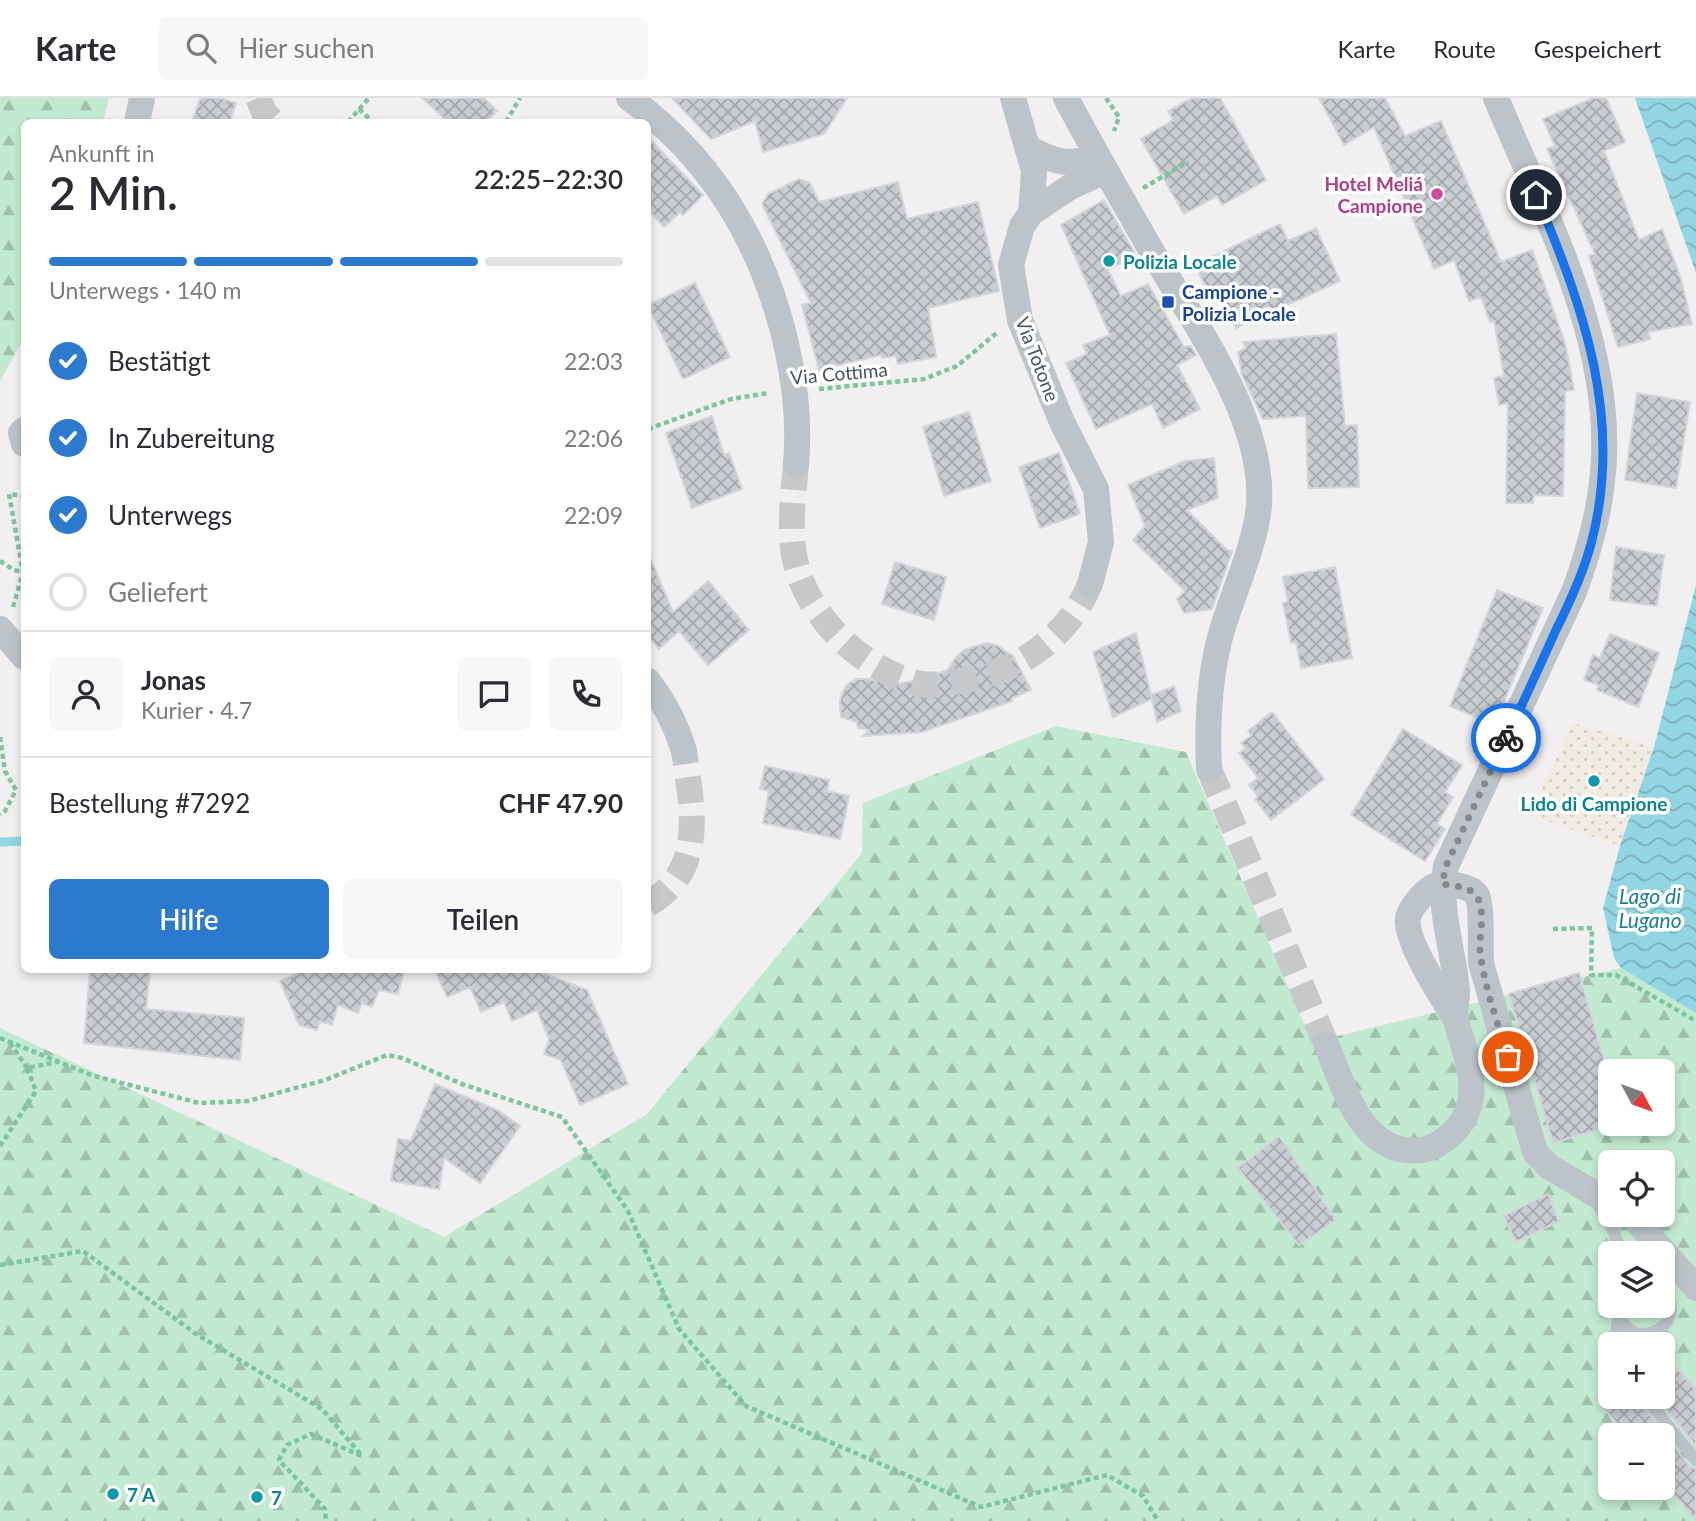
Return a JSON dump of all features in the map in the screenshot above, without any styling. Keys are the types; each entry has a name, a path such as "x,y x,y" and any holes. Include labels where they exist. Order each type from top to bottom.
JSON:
{"street":[{"path":"138,119 142,98"},
{"path":"629,98 678,139 715,183 743,226 764,268 796,391 799,414 796,464"},
{"path":"1013,98 1034,171 1031,213"},
{"path":"1066,98 1229,383 1250,439 1258,472 1259,507 1222,631 1213,677 1208,738 1209,769"},
{"path":"1455,1018 1457,992 1442,884 1446,866 1574,592 1591,545 1599,507 1604,456 1602,407 1594,360 1581,310 1557,244 1496,98"},
{"path":"1028,148 1062,162 1101,163"},
{"path":"1031,213 1101,163"},
{"name":"Via Totone","path":"1031,213 1019,236 1011,265 1020,320 1062,422 1096,489 1101,542 1090,584"},
{"path":"3,632 21,653"},
{"path":"651,685 664,702 677,728 684,751"},
{"path":"1326,1044 1356,1112 1382,1141 1411,1151 1428,1150 1458,1129 1467,1114 1473,1095 1471,1069 1455,1018 1433,982 1409,932 1408,918 1414,904 1430,888 1442,884 1465,888 1476,894 1480,904 1479,940 1486,984 1535,1152 1548,1166 1598,1196"},
{"path":"1642,1227 1696,1289"}],"lane":[{"path":"1622,1318 1633,1331 1642,1334 1659,1331 1669,1318"},
{"path":"1655,1409 1696,1460"}],"path":[{"path":"351,119 369,98"},
{"path":"508,119 520,98"},
{"path":"359,109 370,119"},
{"path":"1138,191 1188,162"},
{"name":"Via Cottima","path":"651,428 732,399 924,379 957,366 1004,328 1020,320"},
{"path":"21,496 9,494 21,561"},
{"path":"0,561 21,572"},
{"path":"3,632 21,578"},
{"path":"0,737 5,771 16,790 5,811 0,814"},
{"path":"1553,929 1592,928 1591,975 1616,975 1696,1021"},
{"path":"0,1038 91,1075 199,1103 248,1101 324,1080 387,1055 402,1058 463,1084 562,1117 628,1210 679,1329 746,1406 981,1507 1107,1475 1143,1496 1158,1521"},
{"path":"0,1146 36,1091 27,1068 10,1043"},
{"path":"27,1068 58,1062"},
{"path":"0,1265 83,1251 196,1334 322,1409 362,1456 311,1434 287,1445 279,1460 325,1510 326,1521"}],"green space":[{"path":"0,98 109,98 104,119 21,119 21,343 0,381"},
{"path":"1056,726 1186,752 1312,1042 1621,968 1696,1013 1696,1521 0,1521 0,1028 444,1237 647,1114 862,853 863,803"}],"sand":[{"name":"Lido di Campione","path":"1573,723 1654,747 1620,846 1530,815"}],"water":[{"path":"1635,98 1696,98 1696,273"},
{"name":"Lago di Lugano","path":"1696,585 1696,1013 1621,968 1614,958 1603,908 1620,846 1654,747"}],"building":[{"path":"200,98 220,98 236,103 231,119 193,119"},
{"path":"422,98 484,98 497,111 489,119 445,119"},
{"path":"672,98 847,98 824,134 763,152 755,121 711,139"},
{"path":"1192,98 1220,98 1266,180 1222,205 1217,196 1184,214 1141,139 1173,120 1168,111"},
{"path":"1319,98 1385,98 1405,136 1441,121 1501,262 1532,250 1565,343 1574,390 1565,391 1563,496 1534,495 1533,503 1506,503 1508,403 1499,405 1494,378 1504,376 1494,321 1490,322 1481,297 1469,301 1454,260 1434,269 1374,127 1344,145"},
{"path":"1593,98 1606,98 1625,142 1604,151 1639,240 1662,229 1680,276 1692,324 1648,332 1650,339 1618,347 1589,256 1595,254 1547,149 1555,146 1543,119"},
{"path":"651,140 703,195 683,215 680,212 664,227 651,213"},
{"path":"799,179 810,183 819,202 898,182 907,219 978,202 999,291 928,308 936,357 898,364 896,356 882,358 881,355 819,370 802,305 811,303 762,204 768,194"},
{"path":"1104,200 1136,255 1108,270 1121,296 1148,284 1184,347 1191,346 1196,355 1177,365 1200,409 1163,428 1152,404 1096,429 1066,363 1087,354 1083,345 1110,335 1061,225"},
{"path":"1280,224 1288,241 1316,228 1340,281 1236,328 1219,296 1212,300 1195,265"},
{"path":"695,283 730,357 683,379 651,311 651,304"},
{"path":"1336,334 1345,426 1357,425 1359,487 1308,488 1306,416 1263,419 1242,375 1238,352 1246,348 1243,342"},
{"path":"1637,393 1690,402 1676,488 1625,480"},
{"path":"969,412 991,481 944,496 923,427"},
{"path":"712,416 724,455 729,453 742,489 692,508 666,433"},
{"path":"1059,453 1080,514 1040,528 1019,467"},
{"path":"1214,458 1218,498 1187,510 1227,550 1232,551 1212,609 1184,613 1177,599 1185,591 1133,540 1145,526 1128,485 1185,461"},
{"path":"1616,547 1664,555 1657,606 1610,600"},
{"path":"651,560 673,612 708,581 749,630 708,665 679,631 659,649 651,640"},
{"path":"895,562 946,577 934,620 882,604"},
{"path":"1335,567 1352,658 1301,668 1296,642 1291,643 1283,603 1288,602 1283,577"},
{"path":"1497,590 1543,608 1494,725 1450,706"},
{"path":"1136,633 1152,699 1113,717 1093,652"},
{"path":"1610,634 1659,653 1638,707 1597,690 1599,685 1584,680 1593,655 1600,658"},
{"path":"987,643 998,646 1013,656 1031,690 1012,698 1012,701 922,732 863,736 869,730 858,728 857,722 841,717 840,700 843,691 857,679 897,684 915,681 911,695 936,674 948,670 956,657 966,649"},
{"path":"1174,686 1181,711 1157,722 1151,695"},
{"path":"1272,712 1324,779 1271,820 1255,799 1258,796 1249,785 1258,778 1239,753 1246,748 1241,743 1252,735 1248,731"},
{"path":"1403,729 1462,765 1445,792 1453,797 1437,824 1445,829 1425,861 1351,815"},
{"path":"765,766 829,780 827,791 849,796 840,839 763,823 769,791 760,789"},
{"path":"90,973 150,973 146,1009 244,1018 240,1060 84,1043"},
{"path":"299,973 403,973 398,994 379,990 372,1007 362,1003 358,1013 338,1005 332,1025 320,1021 317,1030 299,1025 280,981"},
{"path":"436,973 543,973 587,990 628,1084 580,1105 561,1060 544,1054 549,1039 537,1010 512,1021 504,1002 481,1012 470,987 447,997"},
{"path":"1579,973 1604,1059 1598,1059 1598,1130 1553,1143 1509,994"},
{"path":"435,1084 499,1111 520,1126 480,1183 444,1158 439,1189 391,1181 398,1139 411,1141"},
{"path":"1279,1136 1336,1220 1299,1245 1238,1168"},
{"path":"1548,1194 1559,1221 1516,1242 1503,1216"},
{"path":"1678,1369 1696,1390 1696,1446 1666,1409 1675,1409 1675,1371"},
{"path":"1605,1409 1645,1409 1656,1423 1616,1423"},
{"path":"1675,1448 1689,1466 1696,1469 1696,1521 1675,1496"}],"waterway":[{"path":"0,842 21,841"}],"tunnel":[{"path":"258,98 270,119"},
{"path":"796,464 793,548 795,562 807,594 818,612 847,644 883,670 902,678 926,685 942,684 976,678 1017,663 1036,652 1067,622 1090,584"},
{"path":"651,902 667,890 680,874 687,855 692,815 684,751"},
{"path":"1209,769 1326,1044"}],"way so far":[{"path":"1506,738 1446,866 1442,884 1465,888 1476,894 1480,904 1479,940 1482,963 1508,1057"}],"place":[{"name":"Hotel Meliá Campione","path":"1437,194"},
{"name":"Polizia Locale","path":"1109,261"},
{"name":"Campione - Polizia Locale","path":"1168,302"},
{"name":"Lido di Campione","path":"1594,781"},
{"name":"7 A","path":"113,1494"},
{"name":"7","path":"257,1497"}],"route":[{"path":"1506,738 1574,592 1591,545 1599,507 1604,456 1602,407 1594,360 1581,310 1536,195"}]}
